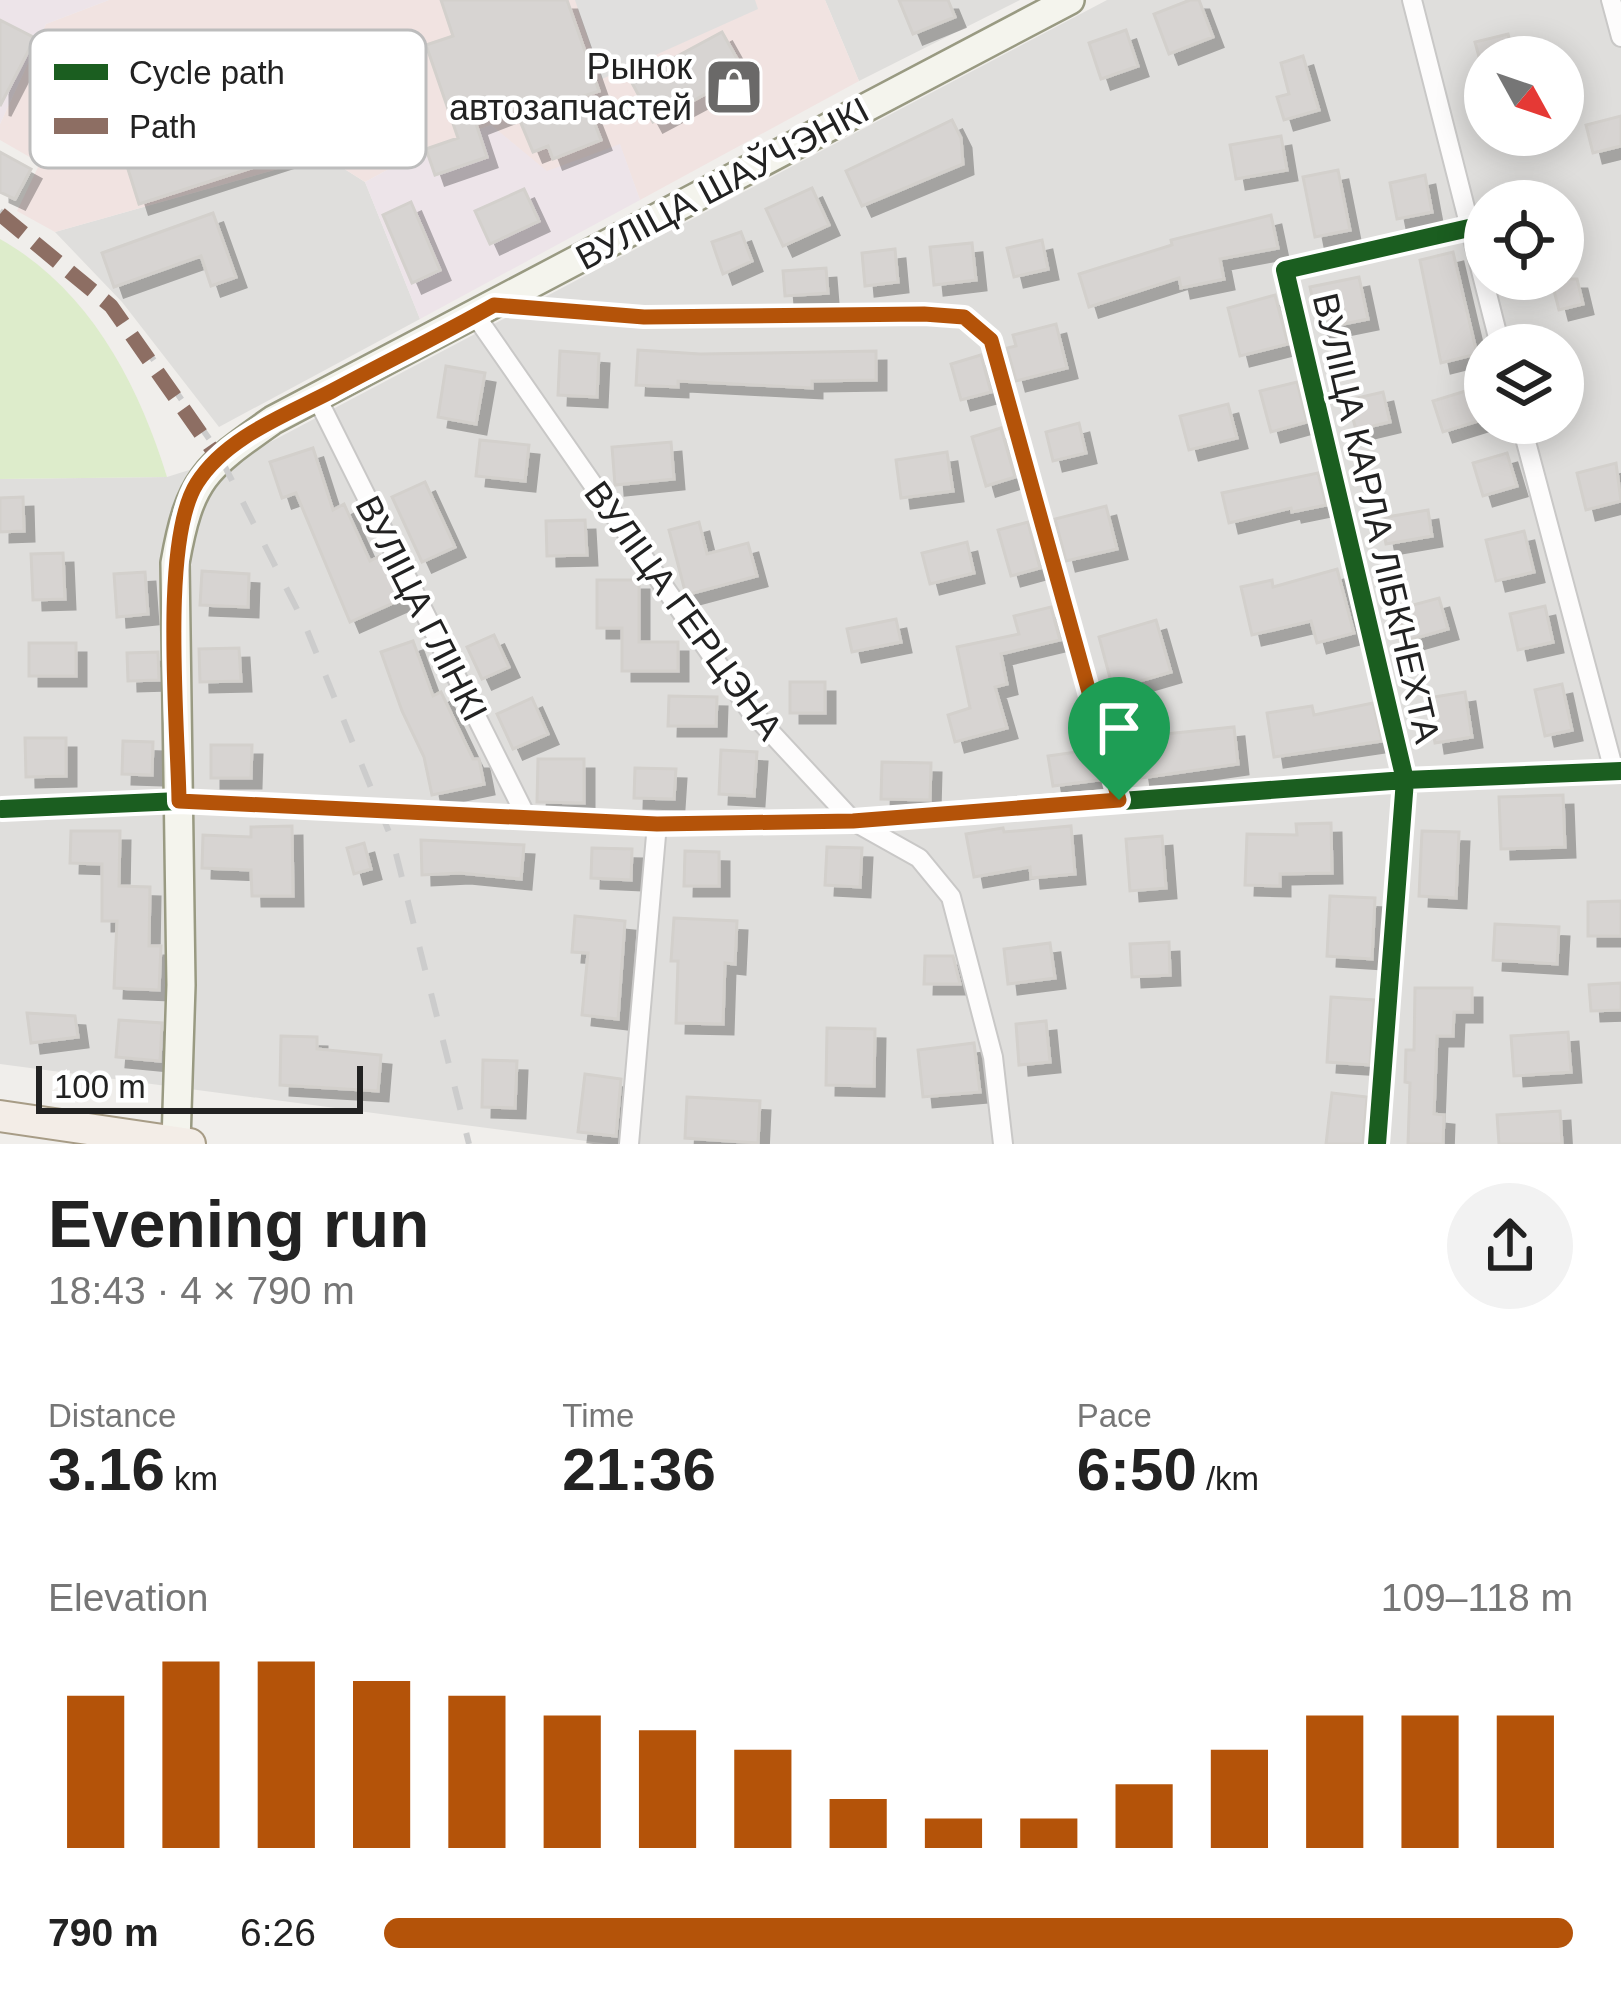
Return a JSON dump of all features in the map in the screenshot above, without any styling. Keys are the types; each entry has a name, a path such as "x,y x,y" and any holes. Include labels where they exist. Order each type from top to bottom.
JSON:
{"main road":[{"name":"ВУЛІЦА ШАЎЧЭНКІ","path":"179,801 175,563 183,518 196,484 218,458 273,419 1070,0"},
{"path":"0,1116 183,1143 179,801"}],"street":[{"path":"1412,0 1464,208"},
{"path":"1611,0 1621,37"},
{"name":"ВУЛІЦА КАРЛА ЛІБКНЕХТА","path":"1377,1144 1405,780 1285,270 1464,229"},
{"path":"484,310 644,317 964,317 991,340 1119,800"},
{"name":"ВУЛІЦА ГЕРЦЭНА","path":"484,310 748,709 853,821 919,858 951,896 993,1057 1003,1144"},
{"name":"ВУЛІЦА ГЛІНКІ","path":"317,398 527,818"},
{"path":"2,809 179,801 657,824 853,821 1405,780 1617,771 1527,444"},
{"path":"629,1144 657,824"}],"shaded area":[{"path":"0,0 109,0 46,24 43,30 30,30 30,59 0,124"},
{"path":"109,0 825,0 859,81 640,200 620,145 547,172 491,125 426,149 426,30 43,30 46,24"},
{"path":"575,0 755,0 758,9 602,79"},
{"path":"825,0 1020,0 859,81"},
{"path":"1107,0 1621,0 1621,1144 609,1144 0,1064 0,479 167,477 259,448"},
{"path":"30,59 30,157 0,140 0,124"},
{"path":"491,125 547,171 620,144 640,200 420,319 365,182 391,168 426,168 426,149"},
{"path":"38,168 282,168 55,232 17,211"},
{"path":"282,168 343,168 365,182 420,319 219,427 122,302 55,232"},
{"path":"343,168 391,168 365,182"}],"green space":[{"path":"0,239 60,284 106,342 141,407 167,477 0,479"}],"building":[{"path":"441,0 567,0 599,91 584,96 601,140 553,159 548,146 533,152 515,109 476,124 487,157 435,175 426,149 458,138 426,45 453,36"},
{"path":"899,0 948,0 955,17 913,34"},
{"path":"1199,0 1213,37 1169,54 1154,14"},
{"path":"0,20 30,35 30,48 0,106"},
{"path":"1126,30 1138,66 1101,79 1089,43"},
{"path":"722,32 745,73 653,122 631,81"},
{"path":"1303,56 1319,110 1284,120 1277,97 1289,94 1281,63"},
{"path":"1621,116 1621,146 1593,153 1586,125"},
{"path":"952,120 961,138 963,164 862,206 846,171"},
{"path":"1281,136 1287,170 1236,179 1230,145"},
{"path":"0,152 31,169 15,199 0,192"},
{"path":"128,168 251,168 139,204"},
{"path":"1338,170 1350,230 1315,237 1303,177"},
{"path":"1425,175 1432,212 1397,219 1390,183"},
{"path":"812,188 829,225 783,246 766,209"},
{"path":"524,189 539,221 490,244 475,211"},
{"path":"411,202 440,270 412,283 383,215"},
{"path":"213,213 236,277 211,286 201,256 114,287 102,253"},
{"path":"1271,215 1278,248 1220,259 1224,279 1181,288 1179,278 1089,307 1079,274 1172,245 1171,240"},
{"path":"741,232 752,261 723,274 712,242"},
{"path":"1042,240 1048,269 1014,277 1007,248"},
{"path":"972,243 976,280 934,285 930,247"},
{"path":"895,249 898,282 865,286 862,253"},
{"path":"1453,252 1470,324 1464,324 1464,357 1441,363 1420,260"},
{"path":"826,268 828,293 785,296 783,271"},
{"path":"1359,277 1368,319 1319,329 1310,287"},
{"path":"1275,295 1288,344 1240,356 1228,308"},
{"path":"1556,300 1582,300 1583,304 1559,310"},
{"path":"1056,324 1067,368 1016,381 1007,348 1016,346 1013,335"},
{"path":"638,350 700,354 876,351 876,380 812,381 812,388 678,381 678,387 636,385"},
{"path":"560,351 599,354 597,397 558,395"},
{"path":"981,355 991,392 961,400 951,364"},
{"path":"446,366 485,373 476,424 438,417"},
{"path":"1297,382 1307,422 1271,432 1260,391"},
{"path":"1464,391 1464,426 1443,432 1433,401"},
{"path":"1383,392 1390,422 1356,430 1348,400"},
{"path":"1228,404 1237,438 1189,450 1180,416"},
{"path":"1079,423 1086,453 1053,461 1046,432"},
{"path":"1001,428 1015,477 986,486 972,437"},
{"path":"480,440 529,445 525,481 476,476"},
{"path":"671,442 674,479 615,485 612,447"},
{"path":"313,448 333,510 344,504 370,561 380,556 400,600 350,622 296,493 282,498 270,462"},
{"path":"947,452 953,491 901,498 896,460"},
{"path":"1507,453 1517,486 1483,496 1473,463"},
{"path":"1616,463 1621,501 1586,510 1577,473"},
{"path":"1318,473 1326,505 1229,523 1222,493"},
{"path":"425,482 455,547 422,562 392,497"},
{"path":"23,497 24,531 0,532 0,498"},
{"path":"1106,506 1117,549 1066,561 1055,519"},
{"path":"1428,510 1432,536 1386,544 1381,518"},
{"path":"585,520 587,555 547,556 546,521"},
{"path":"699,522 707,554 748,543 757,576 686,595 669,530"},
{"path":"1028,522 1040,568 1011,576 998,530"},
{"path":"1524,531 1534,572 1496,581 1486,540"},
{"path":"967,542 974,573 930,584 922,553"},
{"path":"63,553 65,599 33,600 31,554"},
{"path":"1337,569 1354,633 1317,643 1311,621 1252,635 1241,587 1272,580 1273,587"},
{"path":"202,571 249,574 248,607 200,605"},
{"path":"145,572 148,614 117,617 114,574"},
{"path":"597,580 639,580 639,642 678,642 678,671 622,671 622,628 597,628"},
{"path":"1439,598 1448,629 1406,641 1398,609"},
{"path":"1545,606 1553,642 1518,650 1510,614"},
{"path":"1051,607 1060,640 1001,654 1007,684 995,687 1007,728 955,742 948,715 970,708 957,647 1019,634 1014,616"},
{"path":"896,619 901,642 852,652 847,629"},
{"path":"1156,620 1171,672 1113,689 1099,637"},
{"path":"494,635 509,667 482,679 467,647"},
{"path":"413,641 433,696 441,692 473,759 479,759 484,784 432,795 424,757 381,652"},
{"path":"29,643 76,643 76,676 29,676"},
{"path":"239,648 241,681 200,682 199,649"},
{"path":"158,652 159,680 128,681 127,653"},
{"path":"790,682 825,682 825,713 790,713"},
{"path":"1562,684 1572,730 1545,736 1535,690"},
{"path":"1465,692 1472,737 1435,743 1428,698"},
{"path":"669,696 717,697 716,726 668,726"},
{"path":"532,698 548,734 513,749 497,714"},
{"path":"1373,703 1382,741 1274,757 1267,713 1312,706 1314,715"},
{"path":"1234,727 1238,764 1141,778 1135,737"},
{"path":"25,738 66,738 66,776 26,777"},
{"path":"123,741 153,742 152,775 122,774"},
{"path":"211,745 252,745 251,778 211,778"},
{"path":"721,750 757,752 754,796 719,794"},
{"path":"1091,750 1099,780 1053,786 1048,756"},
{"path":"538,759 584,759 584,803 537,802"},
{"path":"882,762 931,763 930,800 881,799"},
{"path":"635,768 676,769 674,799 634,798"},
{"path":"1563,795 1565,847 1501,849 1499,797"},
{"path":"1331,823 1332,873 1280,874 1280,886 1245,885 1247,834 1297,835 1296,824"},
{"path":"292,826 293,896 252,896 251,870 202,868 203,835 251,837 251,827"},
{"path":"1071,826 1075,874 1031,878 1030,867 974,877 966,834"},
{"path":"71,831 120,831 119,886 150,887 149,946 161,946 159,990 114,988 117,921 102,921 102,864 70,863"},
{"path":"1422,831 1459,832 1456,898 1419,896"},
{"path":"1162,836 1166,888 1130,891 1126,839"},
{"path":"421,840 524,845 521,879 422,875"},
{"path":"364,843 371,869 354,874 347,848"},
{"path":"827,847 862,848 860,887 825,885"},
{"path":"592,848 632,849 631,880 591,878"},
{"path":"685,851 719,852 719,886 684,886"},
{"path":"1330,896 1375,898 1372,959 1327,956"},
{"path":"1621,901 1621,936 1588,936 1588,902"},
{"path":"575,916 625,921 618,1019 582,1015 588,953 572,952"},
{"path":"674,918 737,921 735,964 725,963 723,1024 676,1023 678,961 671,961"},
{"path":"1495,924 1559,927 1557,964 1493,960"},
{"path":"1169,942 1170,975 1132,977 1130,944"},
{"path":"1050,943 1055,978 1008,984 1004,949"},
{"path":"925,956 953,956 960,984 924,984"},
{"path":"1621,983 1621,1010 1591,1011 1589,985"},
{"path":"1415,988 1472,988 1472,1012 1454,1012 1453,1036 1437,1036 1434,1114 1444,1115 1443,1144 1408,1144 1406,1050 1414,1050"},
{"path":"1331,997 1374,1000 1370,1065 1327,1062"},
{"path":"27,1013 75,1016 78,1037 31,1043"},
{"path":"119,1020 162,1023 160,1061 116,1057"},
{"path":"1046,1021 1050,1062 1019,1065 1016,1024"},
{"path":"827,1028 875,1029 874,1086 826,1085"},
{"path":"1568,1032 1571,1072 1514,1076 1511,1036"},
{"path":"281,1036 317,1037 317,1049 381,1055 378,1091 280,1085"},
{"path":"974,1043 980,1092 923,1097 918,1050"},
{"path":"483,1060 517,1061 515,1108 482,1107"},
{"path":"585,1074 621,1079 616,1136 578,1132"},
{"path":"1332,1093 1367,1097 1363,1144 1326,1144"},
{"path":"687,1097 760,1101 758,1143 685,1138"},
{"path":"1560,1111 1562,1144 1499,1144 1497,1115"}],"railway":[{"path":"0,211 115,305 215,447 305,625 393,842 469,1144"}],"marked path":[{"path":"0,214 111,306 213,451"}],"cycle path":[{"path":"1377,1144 1405,780 1285,270 1464,229"},
{"path":"2,809 179,801 657,824 853,821 1405,780 1621,771"}],"place":[{"name":"Рынок автозапчастей","path":"734,87"}],"route":[{"path":"494,305 644,317 964,317 991,340 1119,800 853,821 657,824 179,801 175,563 183,518 196,484 218,458 273,419 494,305"}]}
